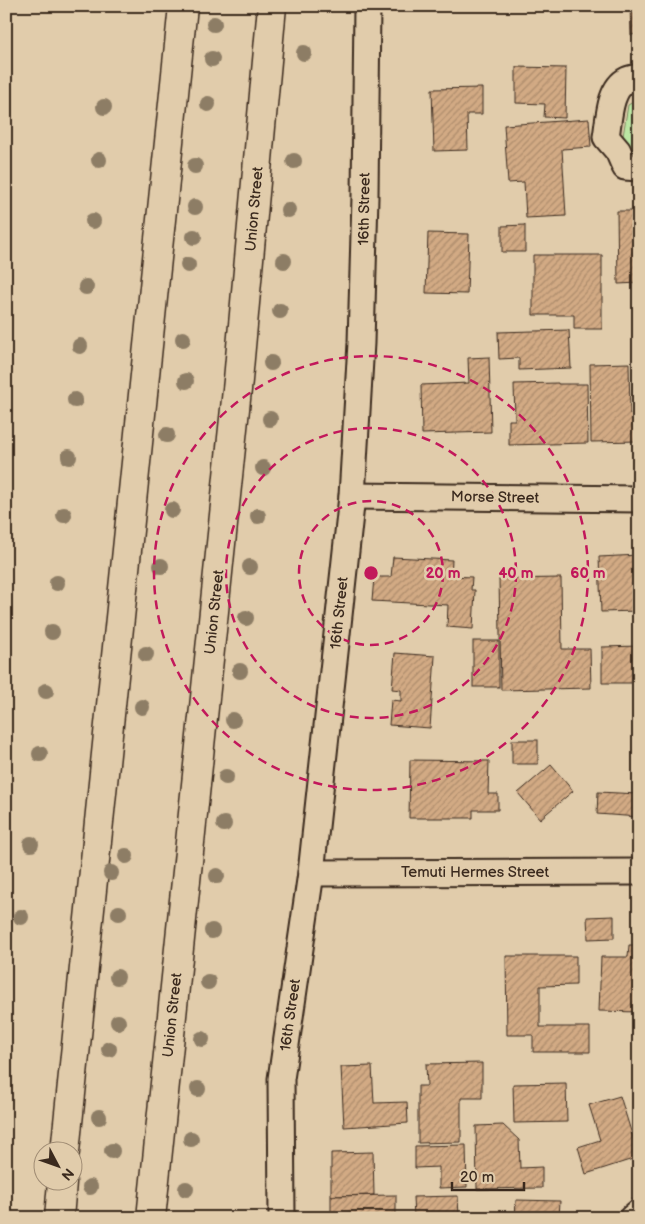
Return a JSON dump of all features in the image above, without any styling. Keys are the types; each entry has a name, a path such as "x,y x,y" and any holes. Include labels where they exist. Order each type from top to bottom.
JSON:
{"main road":[{"path":"67,1142 183,6"},
{"name":"Union Street","path":"150,1218 238,380 272,6"},
{"path":"59,1218 61,1192"}],"street":[{"name":"16th Street","path":"282,1218 281,1079 311,873 352,496 361,342 367,6"},
{"path":"639,77 627,80 617,90 612,104 606,137 618,150 625,167 639,168"},
{"name":"Morse Street","path":"352,496 639,499"},
{"name":"Temuti Hermes Street","path":"311,873 639,872"},
{"path":"632,1218 639,1212"}],"green space":[{"path":"639,99 639,153 634,152 623,136 628,105"}],"building":[{"path":"630,6 639,6 639,34 631,35"},
{"path":"516,67 566,68 565,118 544,117 545,104 516,103"},
{"path":"482,88 482,114 467,114 468,150 434,151 432,89"},
{"path":"589,119 591,147 562,149 566,216 526,218 524,182 508,183 504,125"},
{"path":"617,211 639,211 639,283 618,284"},
{"path":"525,225 525,252 502,252 502,226"},
{"path":"428,233 469,234 467,294 426,293"},
{"path":"533,255 602,255 602,329 574,329 574,315 533,315"},
{"path":"569,330 571,368 519,370 519,358 499,359 498,332"},
{"path":"489,357 491,432 422,434 421,385 469,383 468,358"},
{"path":"629,363 630,414 639,414 639,441 591,442 590,364"},
{"path":"514,384 587,384 588,443 509,445 509,420 515,420"},
{"path":"639,555 639,611 601,612 599,557"},
{"path":"393,557 452,560 451,576 472,577 471,590 475,590 473,629 447,627 448,605 372,601 374,577 391,577"},
{"path":"561,578 562,649 590,649 591,688 501,690 499,579"},
{"path":"473,641 499,641 499,687 473,687"},
{"path":"639,646 639,683 602,683 602,647"},
{"path":"395,653 435,656 430,728 389,725 391,700 401,701 401,690 392,689"},
{"path":"512,740 538,740 538,764 512,764"},
{"path":"410,760 489,761 488,794 498,794 498,810 473,810 473,818 409,818"},
{"path":"551,765 573,791 540,819 518,793"},
{"path":"598,792 639,794 639,817 597,814"},
{"path":"614,916 614,938 588,939 587,917"},
{"path":"629,945 639,945 639,1012 599,1011 601,957 628,957"},
{"path":"506,956 576,956 576,985 540,986 540,1027 590,1027 590,1052 533,1052 533,1035 507,1035"},
{"path":"482,1063 482,1098 461,1098 461,1142 418,1143 418,1086 427,1086 426,1064"},
{"path":"372,1066 374,1103 407,1102 408,1123 344,1127 341,1067"},
{"path":"566,1083 567,1122 514,1123 513,1084"},
{"path":"620,1096 639,1157 586,1174 578,1147 600,1140 589,1105"},
{"path":"503,1125 519,1140 520,1168 542,1167 542,1188 477,1189 476,1126"},
{"path":"466,1145 467,1187 439,1188 439,1167 415,1168 415,1146"},
{"path":"373,1152 374,1195 331,1196 331,1153"},
{"path":"396,1195 396,1218 331,1218 331,1196"},
{"path":"458,1196 459,1218 414,1218 413,1197"},
{"path":"516,1200 560,1201 559,1218 515,1218"}]}
